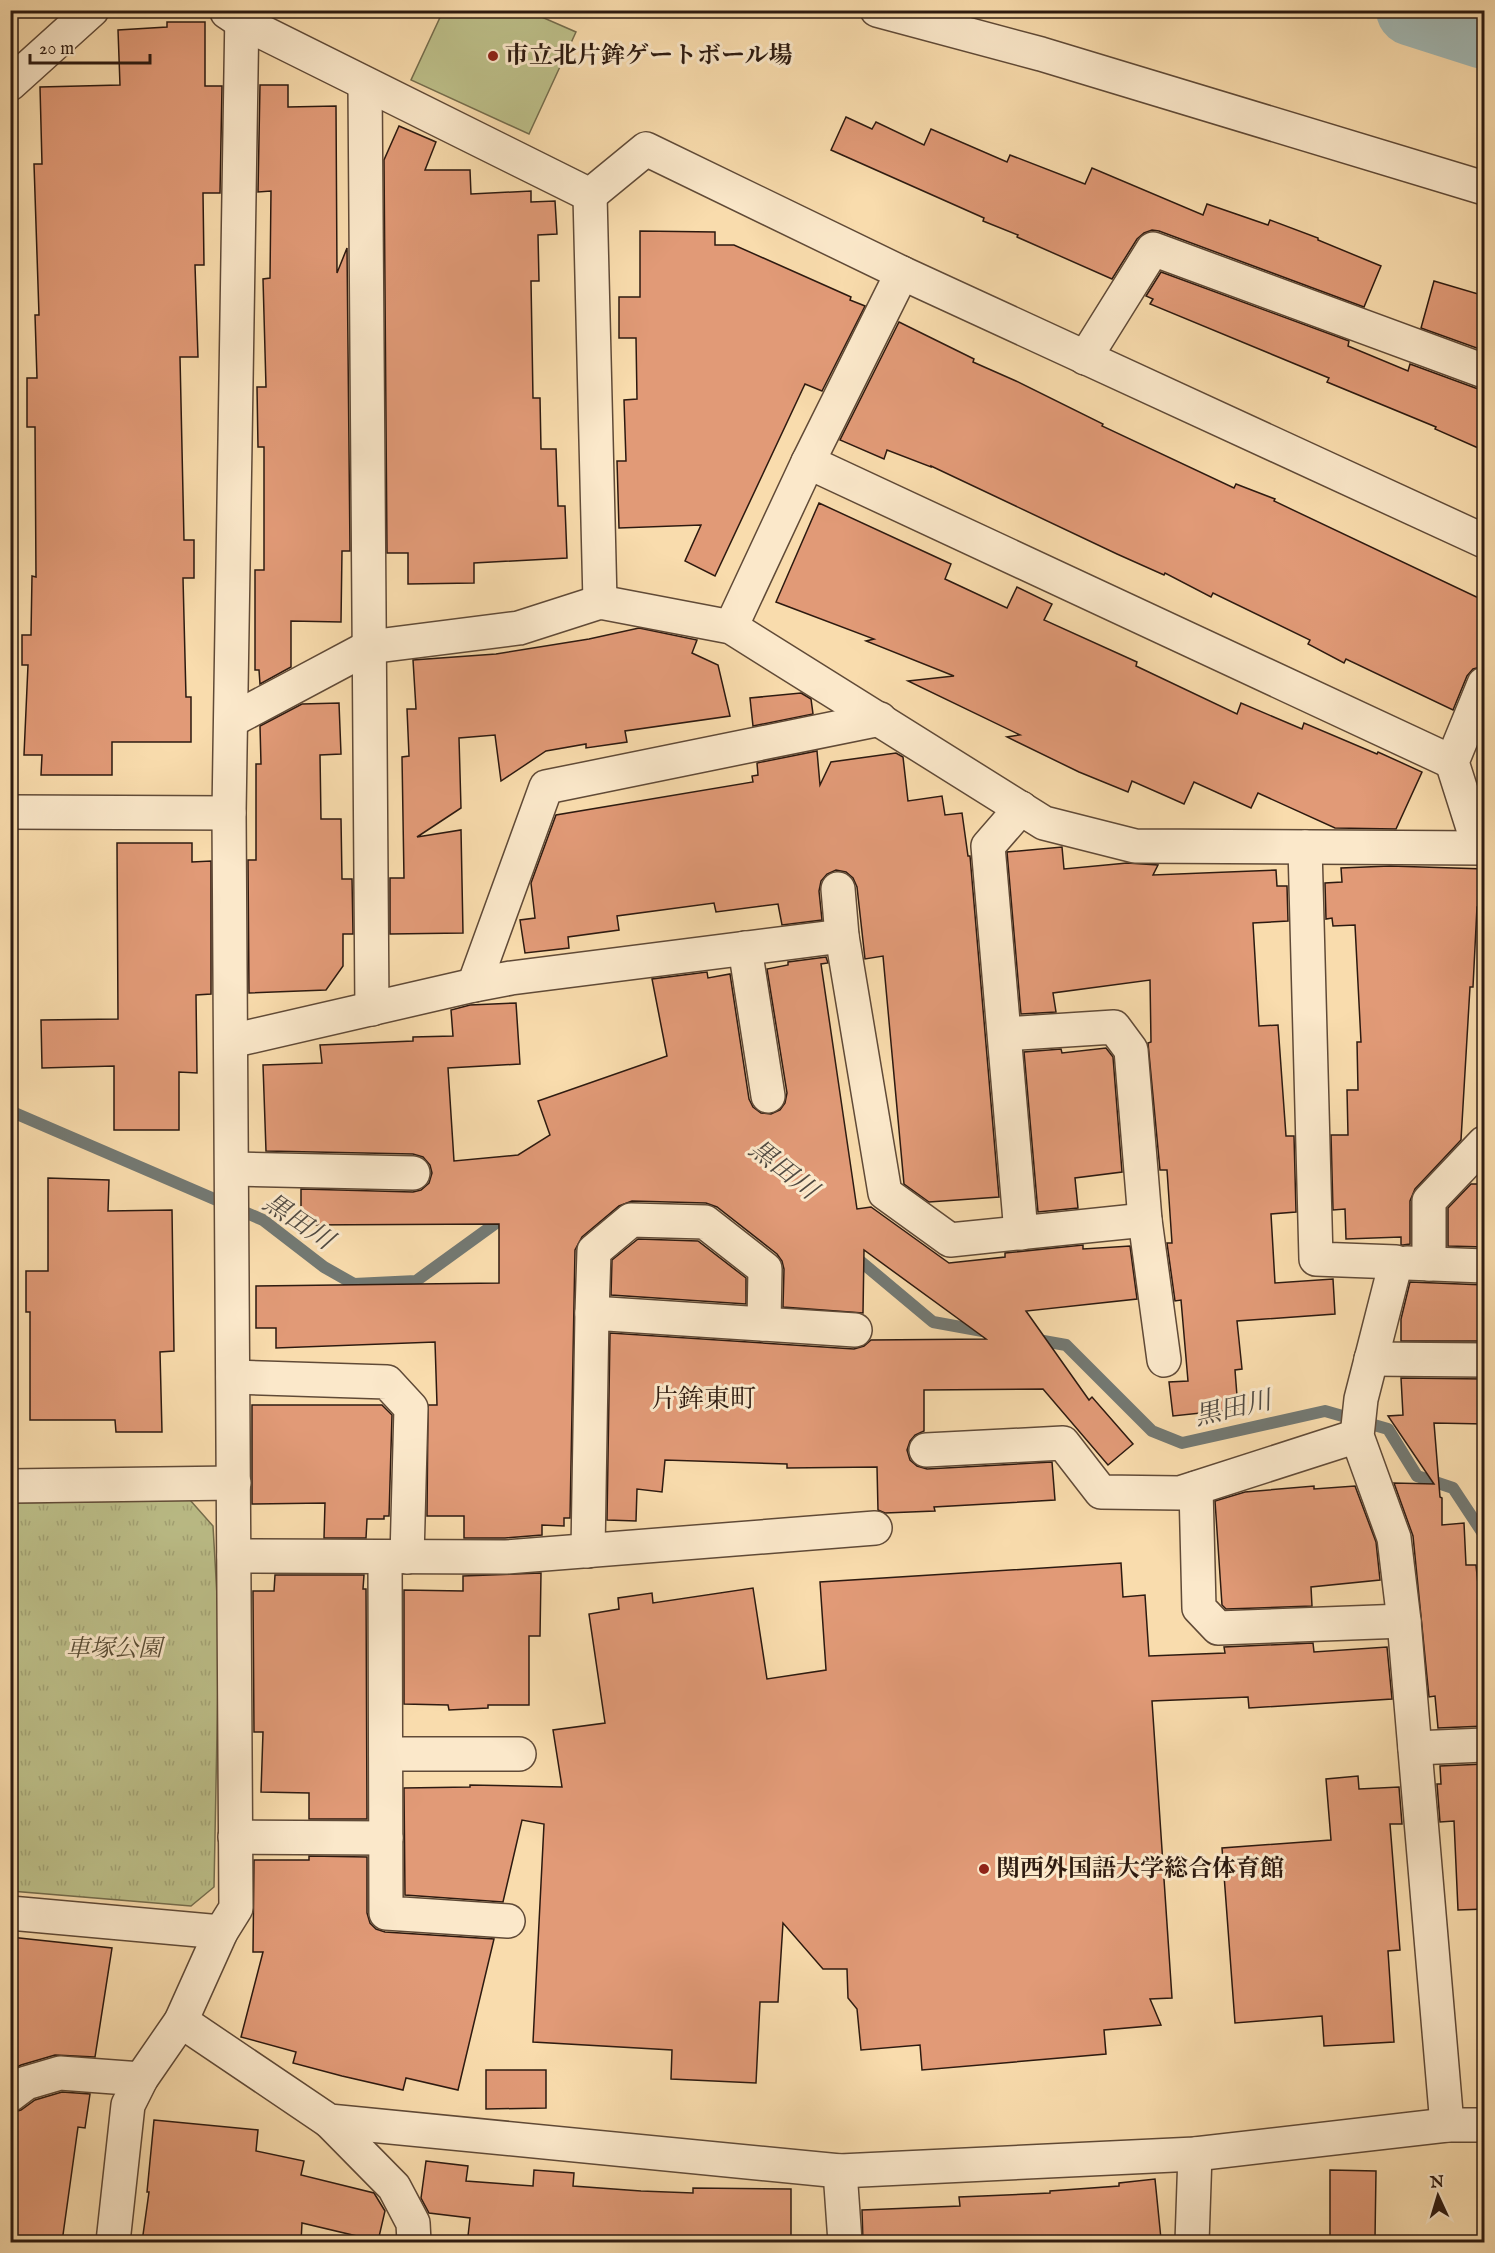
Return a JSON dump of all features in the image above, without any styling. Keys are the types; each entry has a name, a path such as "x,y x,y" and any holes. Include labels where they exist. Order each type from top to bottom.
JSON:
{"street":[{"path":"10,84 92,10"},
{"path":"877,10 1041,54 1485,188"},
{"path":"113,2242 128,2105 141,2079 181,2021 221,1932 236,1908 229,813 232,720 236,14 365,84 590,195"},
{"path":"365,84 372,1009"},
{"path":"590,195 646,149 902,273 1485,542"},
{"path":"590,195 600,602"},
{"path":"1084,358 1153,249 1485,371"},
{"path":"731,627 808,462 902,273"},
{"path":"808,462 1452,762"},
{"path":"232,720 369,647 519,628 600,602 731,627 1044,823 1135,846 1482,848 1452,762 1485,684"},
{"path":"474,985 546,787 880,719"},
{"path":"1021,808 988,846 1021,1233"},
{"path":"10,812 229,813"},
{"path":"1305,847 1316,1259 1485,1266"},
{"path":"838,889 842,936 885,1193 950,1240 1145,1220"},
{"path":"231,1041 511,978 842,936"},
{"path":"745,948 768,1096"},
{"path":"1005,1034 1114,1027 1131,1050 1145,1220 1164,1360"},
{"path":"1429,1264 1429,1201 1485,1143"},
{"path":"232,1173 413,1173"},
{"path":"588,1551 594,1251 630,1220 705,1222 765,1269 764,1324"},
{"path":"1396,1262 1361,1399 1357,1434 1394,1538 1404,1621 1447,2125"},
{"path":"592,1313 855,1330"},
{"path":"1371,1359 1485,1360"},
{"path":"233,1377 387,1382 411,1408 396,1557 386,1754 386,1913 508,1922"},
{"path":"926,1450 1062,1443 1101,1492 1180,1493 1357,1434"},
{"path":"10,1486 234,1482"},
{"path":"1196,1488 1199,1608 1218,1628 1404,1621"},
{"path":"234,1556 506,1557 875,1528"},
{"path":"1414,1748 1485,1745"},
{"path":"386,1754 519,1754"},
{"path":"235,1837 386,1838"},
{"path":"10,1913 221,1932"},
{"path":"181,2021 329,2121 394,2187 412,2223 414,2242"},
{"path":"10,2095 26,2083 60,2073 141,2079"},
{"path":"329,2121 840,2170 1195,2154 1447,2125 1485,2125"},
{"path":"1192,2242 1195,2154"},
{"path":"840,2170 844,2242"}],"green space":[{"name":"市立北片鉾ゲートボール場","path":"443,11 528,11 576,32 529,134 411,80"},
{"name":"車塚公園","path":"190,1500 213,1526 219,1630 214,1887 191,1906 11,1891 10,1503"}],"building":[{"path":"167,22 205,22 205,86 222,86 220,193 203,193 204,265 195,265 198,357 180,357 184,540 194,540 194,578 183,578 186,697 191,697 191,742 112,742 112,775 41,775 42,755 24,755 28,665 22,665 22,635 31,635 32,576 36,577 35,427 27,427 27,378 37,378 35,315 39,315 34,164 42,164 40,87 120,85 118,30 167,27"},
{"path":"260,85 288,85 288,107 336,106 337,273 347,248 350,551 342,551 341,622 291,621 291,667 260,684 259,670 255,670 255,570 264,570 264,447 258,447 257,387 266,387 263,279 270,278 271,191 258,192"},
{"path":"846,117 872,129 876,122 924,145 931,129 1007,162 1010,155 1085,184 1092,168 1203,215 1207,204 1268,225 1270,220 1381,266 1364,307 1152,230 1137,239 1112,279 983,221 984,218 831,150"},
{"path":"399,126 436,142 425,170 470,170 471,194 531,191 531,202 555,201 557,234 538,235 539,281 531,281 533,398 540,398 541,449 556,449 558,506 565,506 567,558 474,563 474,583 408,584 408,553 387,553 384,160"},
{"path":"640,231 715,232 715,245 734,245 851,297 850,300 865,306 822,391 805,384 715,576 685,561 701,525 619,528 617,461 626,461 624,400 637,399 636,338 619,338 619,297 640,297"},
{"path":"1161,272 1349,341 1348,346 1408,371 1410,364 1478,389 1485,389 1485,451 1435,429 1436,427 1327,382 1329,378 1150,304 1153,299 1146,296"},
{"path":"1434,281 1485,296 1485,351 1421,328"},
{"path":"899,322 974,359 973,362 1103,424 1102,426 1234,488 1236,484 1275,499 1274,501 1485,601 1485,666 1473,669 1467,676 1453,710 1346,659 1344,663 1308,644 1310,640 1213,593 1211,597 1165,573 1164,575 1117,554 931,466 887,450 884,459 840,440"},
{"path":"819,503 951,564 945,579 1007,608 1017,587 1052,604 1044,620 1137,662 1136,666 1237,714 1241,703 1302,729 1304,723 1422,772 1396,829 1335,828 1258,793 1251,808 1194,782 1184,804 1132,781 1128,792 1079,772 1007,737 1020,735 908,681 954,676 866,641 874,639 776,602"},
{"path":"639,628 697,640 692,653 718,665 730,716 625,731 627,742 586,748 586,744 546,751 501,781 495,735 459,738 461,808 417,837 461,830 463,933 390,934 390,878 404,878 402,757 409,756 407,709 416,709 413,660 496,654 589,639"},
{"path":"801,693 811,699 813,714 753,726 750,698"},
{"path":"339,703 341,754 320,755 321,819 341,819 342,879 352,879 353,934 343,934 343,966 326,990 249,993 248,860 256,860 256,764 261,764 260,726 302,704"},
{"path":"817,751 820,785 831,762 896,753 903,757 908,801 942,796 945,815 962,813 968,856 970,856 999,1197 929,1202 904,1184 883,956 865,959 857,887 853,878 846,872 836,870 827,874 821,881 819,891 822,920 782,925 778,904 716,912 714,903 617,916 619,930 568,937 569,948 525,953 520,920 535,918 531,883 556,815 753,782 752,776 758,775 757,763"},
{"path":"117,843 192,843 192,862 211,861 211,994 196,995 197,1073 179,1072 179,1130 114,1130 114,1066 42,1068 41,1020 118,1019"},
{"path":"1062,847 1064,869 1127,863 1158,865 1153,875 1276,870 1277,886 1287,886 1288,921 1253,923 1259,1026 1278,1025 1286,1136 1294,1136 1296,1212 1271,1214 1275,1283 1333,1279 1335,1314 1237,1321 1242,1369 1235,1370 1238,1409 1173,1416 1169,1382 1188,1381 1181,1300 1175,1301 1167,1243 1172,1243 1167,1170 1160,1170 1148,1043 1151,1042 1150,980 1053,993 1056,1012 1021,1014 1007,852"},
{"path":"1390,866 1485,869 1485,907 1477,907 1461,1140 1415,1189 1410,1201 1410,1244 1403,1245 1401,1245 1401,1237 1346,1239 1345,1209 1333,1210 1331,1135 1348,1135 1347,1090 1358,1090 1357,1042 1361,1042 1355,925 1333,926 1332,918 1326,919 1325,883 1342,882 1341,868"},
{"path":"826,957 828,963 821,964 857,1209 871,1207 949,1263 1005,1257 1005,1253 1083,1245 1083,1249 1130,1246 1137,1299 1026,1311 1089,1400 1092,1397 1133,1444 1108,1465 1043,1389 924,1390 924,1431 915,1435 907,1450 910,1460 917,1466 927,1469 1052,1462 1055,1500 934,1507 935,1511 885,1513 878,1510 877,1467 787,1468 787,1464 665,1460 662,1492 637,1489 636,1521 607,1520 610,1333 854,1349 864,1346 871,1340 986,1339 864,1250 863,1313 783,1307 784,1269 782,1261 777,1254 717,1207 706,1203 632,1201 619,1206 582,1237 575,1250 570,1518 564,1518 564,1526 542,1525 542,1535 464,1538 464,1516 427,1516 428,1405 437,1405 435,1342 276,1348 276,1328 256,1328 256,1286 499,1283 499,1224 301,1225 301,1189 413,1192 421,1190 429,1183 432,1173 430,1165 423,1157 413,1154 266,1151 263,1065 322,1063 320,1045 413,1041 413,1037 453,1036 451,1010 470,1005 516,1003 520,1064 448,1068 454,1161 518,1155 550,1135 538,1101 667,1056 652,979 707,972 708,978 730,974 749,1099 753,1107 761,1113 771,1114 780,1110 785,1103 787,1093 767,969 788,965 788,962"},
{"path":"1106,1048 1113,1057 1122,1172 1075,1178 1078,1208 1038,1212 1024,1052 1061,1049 1062,1053"},
{"path":"48,1178 109,1180 108,1211 172,1210 174,1351 160,1352 162,1432 116,1432 115,1420 30,1420 30,1312 26,1312 26,1271 48,1271"},
{"path":"1471,1184 1485,1184 1485,1247 1448,1246 1448,1208"},
{"path":"638,1239 698,1241 746,1278 746,1304 611,1295 612,1260"},
{"path":"1410,1282 1485,1285 1485,1341 1401,1341 1401,1319"},
{"path":"1401,1378 1485,1379 1485,1424 1434,1423 1440,1497 1442,1498 1442,1525 1464,1523 1466,1565 1476,1565 1479,1594 1485,1593 1485,1657 1480,1657 1485,1726 1438,1728 1435,1696 1429,1697 1413,1536 1394,1483 1434,1484 1388,1416 1403,1415"},
{"path":"252,1405 382,1405 392,1415 389,1516 384,1516 384,1519 367,1519 366,1538 324,1538 325,1503 252,1504"},
{"path":"1314,1486 1314,1489 1355,1486 1376,1542 1380,1580 1311,1587 1312,1606 1226,1609 1222,1605 1215,1501 1245,1492"},
{"path":"1121,1563 1123,1597 1145,1595 1149,1656 1225,1653 1224,1647 1313,1643 1314,1652 1387,1647 1392,1699 1249,1708 1248,1697 1152,1701 1172,1998 1150,1999 1161,2025 1104,2030 1106,2054 922,2070 920,2045 861,2050 857,2009 848,1998 847,1969 823,1969 783,1923 778,2002 760,2002 756,2083 671,2079 672,2050 533,2042 544,1824 522,1820 503,1902 405,1895 404,1788 470,1787 470,1785 562,1787 553,1730 605,1723 589,1614 619,1609 618,1598 652,1593 653,1603 753,1588 767,1679 826,1670 820,1582"},
{"path":"541,1573 540,1636 529,1636 529,1705 488,1705 488,1708 449,1710 448,1705 404,1704 404,1590 463,1591 463,1576"},
{"path":"275,1575 364,1575 363,1589 366,1589 367,1819 309,1819 309,1793 261,1792 263,1732 254,1732 253,1591 274,1591"},
{"path":"1485,1764 1485,1909 1458,1910 1454,1821 1440,1822 1437,1784 1441,1784 1440,1766"},
{"path":"1358,1776 1359,1789 1399,1787 1402,1824 1390,1824 1400,1950 1388,1951 1394,2042 1324,2046 1322,2016 1235,2023 1222,1848 1331,1840 1326,1779"},
{"path":"309,1856 367,1857 367,1913 370,1923 376,1929 385,1932 494,1939 458,2090 406,2078 403,2090 342,2076 293,2063 296,2052 241,2037 263,1952 253,1952 254,1860 309,1860"},
{"path":"10,1937 112,1948 95,2057 55,2055 21,2065 10,2071"},
{"path":"486,2070 546,2070 546,2108 486,2109"},
{"path":"62,2092 90,2094 85,2128 78,2127 62,2242 10,2242 10,2113 21,2110 35,2100"},
{"path":"154,2120 258,2130 256,2151 304,2161 301,2175 374,2193 385,2211 378,2241 302,2223 301,2242 142,2242 149,2192 147,2192"},
{"path":"426,2161 468,2166 466,2181 533,2186 534,2170 574,2173 573,2186 693,2193 693,2188 791,2189 791,2242 514,2242 514,2240 468,2236 470,2218 429,2213 421,2198"},
{"path":"1330,2170 1376,2171 1375,2239 1330,2239"},
{"path":"1155,2179 1161,2239 1125,2242 863,2242 862,2210 960,2206 959,2197 1050,2193 1050,2191 1119,2186 1119,2183"}],"waterway":[{"path":"1412,10 1484,33"},
{"name":"黒田川","path":"10,1111 263,1220 324,1267 354,1284 416,1281 507,1215"},
{"name":"黒田川","path":"853,1255 933,1322 988,1332"},
{"name":"黒田川","path":"1032,1339 1066,1345 1152,1431 1182,1443 1325,1411 1388,1429 1417,1476 1453,1488 1484,1535"}],"place":[{"name":"市立北片鉾ゲートボール場","path":"493,56"},
{"name":"関西外国語大学総合体育館","path":"984,1869"}],"district":[{"name":"片鉾東町","path":"704,1399"}]}
